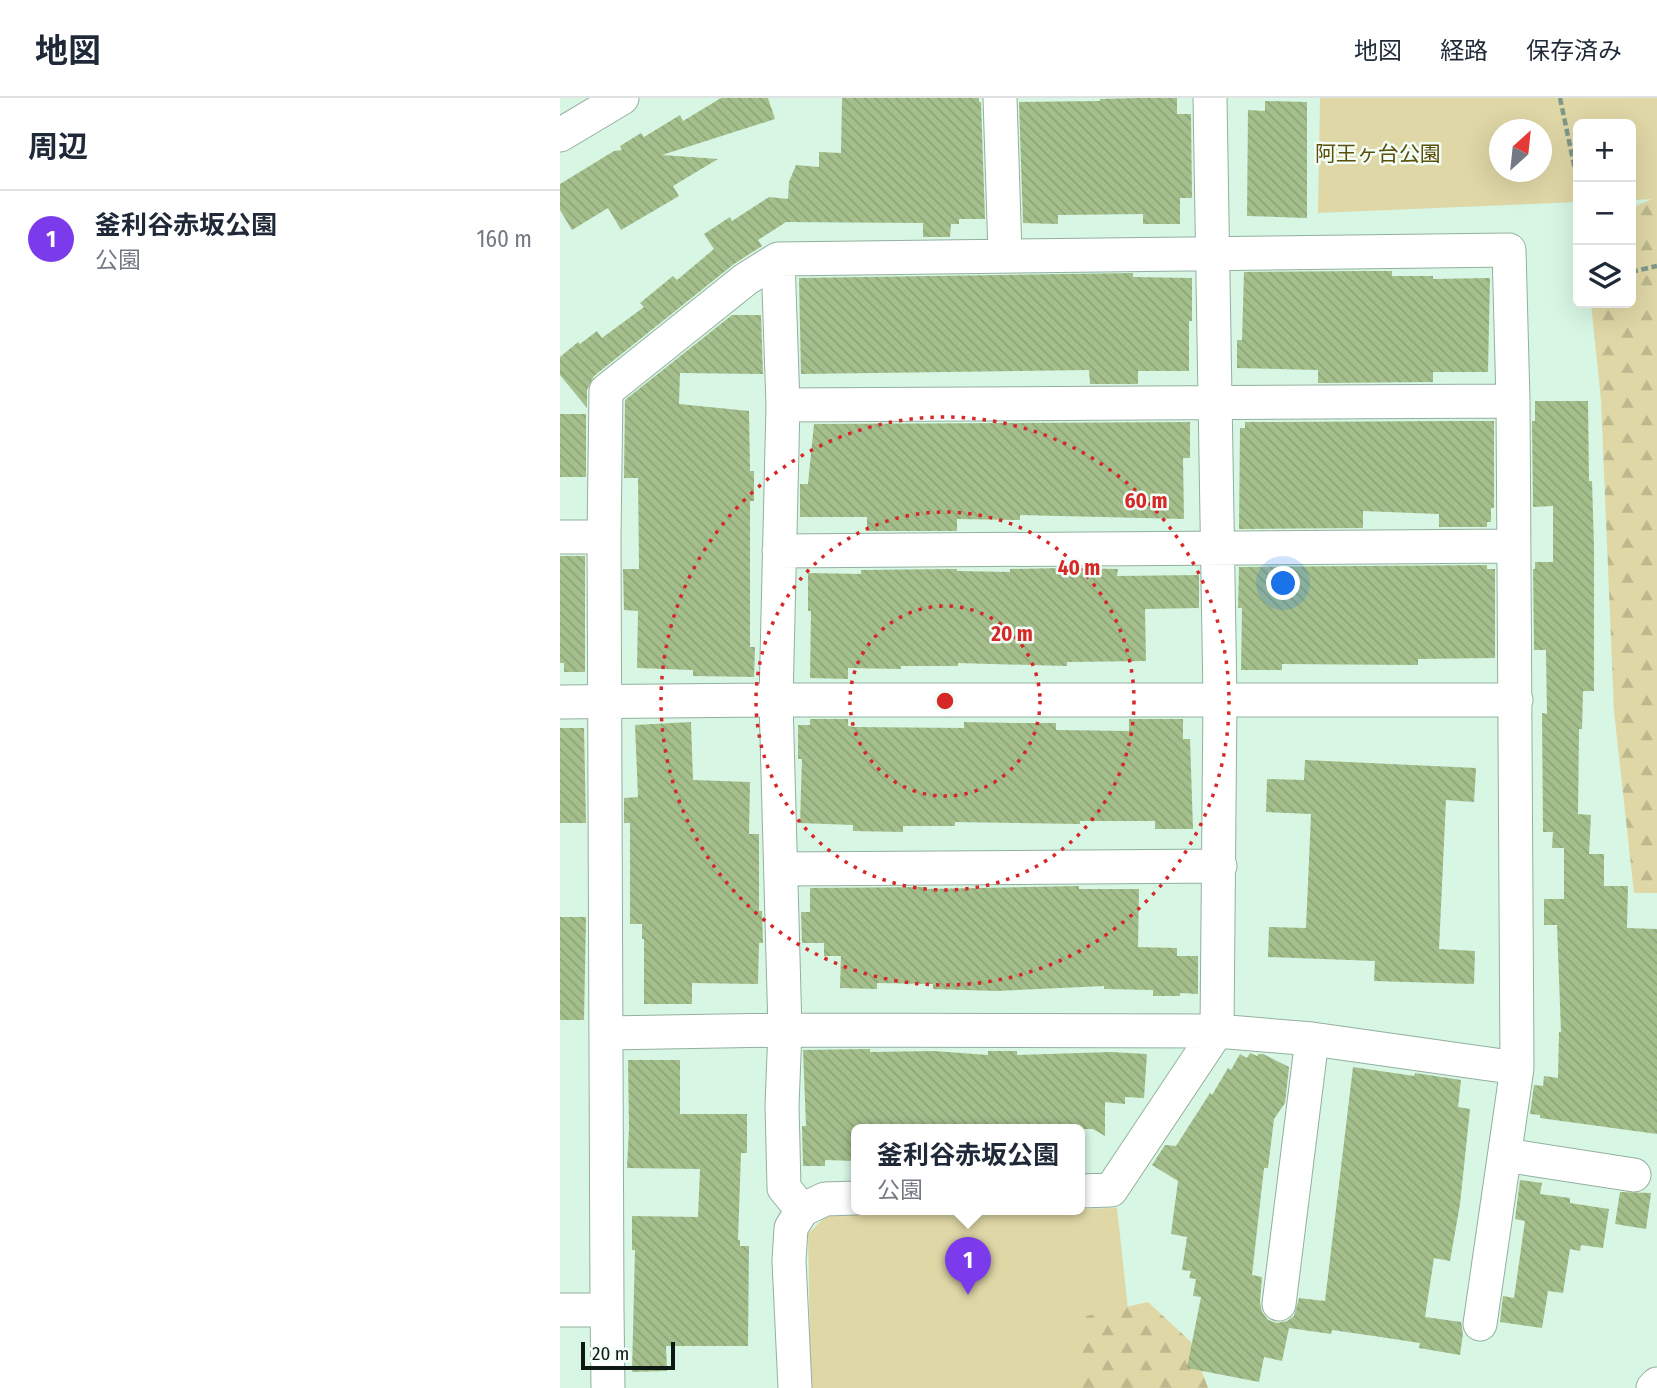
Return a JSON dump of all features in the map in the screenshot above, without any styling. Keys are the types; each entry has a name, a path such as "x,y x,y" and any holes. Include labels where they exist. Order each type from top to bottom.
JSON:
{"street":[{"path":"560,135 622,98"},
{"path":"1000,98 1005,254"},
{"path":"1085,1191 1111,1190 1217,1031 1220,698 1210,98"},
{"path":"608,1388 604,537 606,391 746,279 778,259 1005,254 1509,250 1516,699 1517,1068 1480,1324"},
{"path":"778,259 783,405 776,700 785,1030 782,1105 784,1188 802,1210"},
{"path":"783,405 1513,401"},
{"path":"560,537 604,537"},
{"path":"779,551 1513,546"},
{"path":"560,702 1516,699"},
{"path":"780,869 1220,866"},
{"path":"607,1033 785,1030 1217,1031 1312,1039 1517,1068"},
{"path":"1279,1304 1312,1039"},
{"path":"1505,1155 1634,1175"},
{"path":"795,1388 789,1261 791,1228 802,1210 825,1199 851,1198"},
{"path":"560,1310 607,1310"},
{"path":"1653,1388 1657,1384"}],"path":[{"path":"1560,98 1578,182"},
{"path":"1636,271 1657,266"}],"green space":[{"name":"阿王ヶ台公園","path":"1320,98 1657,98 1657,199 1636,200 1636,119 1573,119 1573,202 1318,213"},
{"path":"1657,197 1657,893 1634,893 1614,711 1601,400 1592,308 1636,308 1636,206"},
{"path":"1117,1208 1133,1356 1159,1388 811,1388 808,1234 828,1214 1085,1215 1085,1209"},
{"path":"1148,1302 1191,1342 1208,1388 1074,1388 1072,1385 1086,1316"}],"building":[{"path":"721,98 768,98 775,119 662,155 718,159 673,186 679,196 621,230 608,208 572,230 560,210 560,184 614,151 622,150 620,146 641,133 644,137 680,115 683,121"},
{"path":"842,98 979,98 985,219 959,219 959,224 951,224 950,237 923,237 923,223 786,222 758,240 762,246 734,264 594,376 587,390 587,408 560,375 560,357 597,331 602,338 644,307 640,303 673,276 677,280 714,249 704,234 730,217 732,221 769,197 788,199 789,182 796,165 819,167 819,152 841,153"},
{"path":"1177,98 1177,114 1191,114 1192,198 1180,198 1180,224 1143,224 1143,214 1058,215 1058,224 1023,223 1019,102"},
{"path":"1265,101 1307,102 1307,218 1247,216 1248,110 1265,111"},
{"path":"1392,271 1392,276 1433,276 1433,279 1490,278 1488,372 1433,372 1433,382 1318,383 1318,370 1237,368 1237,340 1242,340 1244,272"},
{"path":"1133,273 1133,277 1192,278 1189,371 1138,371 1138,384 1090,384 1089,370 801,374 799,278"},
{"path":"732,315 761,315 763,374 680,373 679,404 749,411 750,471 754,471 754,501 750,501 750,647 755,647 754,677 693,676 693,670 637,668 638,611 624,610 623,569 639,569 638,478 624,478 625,400"},
{"path":"1535,401 1588,401 1589,481 1592,481 1594,546 1594,691 1583,691 1582,729 1579,729 1578,814 1591,815 1589,854 1604,854 1604,886 1628,886 1627,928 1657,929 1657,1134 1540,1118 1540,1115 1530,1114 1534,1085 1543,1086 1544,1076 1558,1078 1561,1032 1557,925 1544,925 1544,899 1564,899 1564,848 1552,848 1553,832 1543,832 1542,713 1547,714 1546,650 1534,650 1533,569 1535,562 1553,562 1553,506 1533,507 1532,421 1535,421"},
{"path":"560,414 586,414 586,477 560,477"},
{"path":"1494,421 1494,508 1491,508 1491,522 1487,522 1487,527 1439,527 1439,514 1363,511 1363,528 1239,529 1240,428 1245,428 1245,422"},
{"path":"1190,422 1190,458 1183,458 1184,519 1020,515 1020,520 957,519 957,531 867,531 867,517 800,517 800,484 808,484 814,424"},
{"path":"560,556 585,556 585,672 564,672 564,663 560,663"},
{"path":"1487,565 1487,569 1495,569 1495,658 1418,659 1418,665 1282,664 1282,670 1241,670 1242,608 1238,608 1239,567"},
{"path":"957,569 1010,572 1010,569 1118,569 1117,576 1199,575 1199,608 1145,609 1146,661 1067,662 1067,666 958,663 958,666 901,666 901,669 848,668 848,679 810,678 811,611 808,611 808,573 861,574 861,570"},
{"path":"810,719 848,719 848,726 855,727 964,728 964,722 1056,723 1056,730 1129,731 1129,719 1183,719 1183,739 1190,739 1193,829 1155,829 1155,821 1080,821 1080,824 955,822 955,826 903,826 903,832 853,831 853,825 800,823 802,759 798,759 798,725 810,725"},
{"path":"691,722 693,780 750,782 749,834 759,834 759,911 762,911 763,943 759,943 758,984 692,983 692,1004 644,1004 644,939 642,924 630,924 630,823 624,823 624,798 638,797 635,725"},
{"path":"560,728 584,728 586,823 560,823"},
{"path":"1305,760 1476,768 1474,802 1446,800 1439,949 1475,951 1474,984 1374,981 1375,961 1268,957 1269,927 1306,928 1311,814 1266,812 1267,779 1304,780"},
{"path":"1079,886 1079,889 1139,889 1138,947 1177,948 1177,956 1198,956 1198,994 1153,996 1153,990 1104,989 1104,986 997,991 933,989 933,984 877,983 877,989 840,988 841,956 824,956 824,943 802,943 801,912 810,912 810,888"},
{"path":"560,917 586,917 584,1020 560,1020"},
{"path":"870,1049 870,1052 934,1051 988,1055 988,1051 1017,1051 1017,1055 1111,1052 1147,1054 1144,1098 1125,1097 1125,1104 1105,1102 1105,1136 1093,1129 1085,1129 1085,1124 851,1124 851,1161 825,1160 825,1166 803,1166 802,1126 806,1126 803,1050"},
{"path":"1250,1053 1257,1056 1263,1054 1289,1067 1285,1103 1274,1119 1268,1168 1264,1168 1252,1275 1262,1277 1262,1312 1268,1320 1277,1323 1294,1316 1299,1298 1325,1301 1353,1067 1461,1080 1458,1107 1470,1109 1460,1204 1450,1261 1434,1258 1425,1317 1461,1322 1463,1333 1460,1355 1419,1348 1420,1343 1332,1330 1331,1334 1289,1328 1282,1361 1264,1357 1259,1382 1187,1368 1201,1297 1193,1296 1196,1279 1189,1278 1191,1271 1182,1270 1187,1237 1171,1234 1178,1181 1152,1165 1165,1145 1176,1146 1210,1093 1212,1095 1240,1054 1247,1058"},
{"path":"628,1060 680,1060 680,1114 747,1114 747,1153 741,1153 738,1240 740,1246 749,1246 748,1346 666,1346 667,1371 632,1372 635,1250 632,1250 632,1216 698,1217 700,1169 627,1168"},
{"path":"1520,1180 1542,1183 1540,1194 1570,1198 1570,1203 1609,1209 1603,1248 1581,1245 1580,1251 1570,1249 1563,1293 1548,1291 1542,1328 1500,1322 1503,1296 1514,1298 1525,1221 1515,1219"},
{"path":"1620,1192 1651,1193 1646,1229 1615,1224"}],"place":[{"name":"釜利谷赤坂公園","path":"968,1295"}]}
